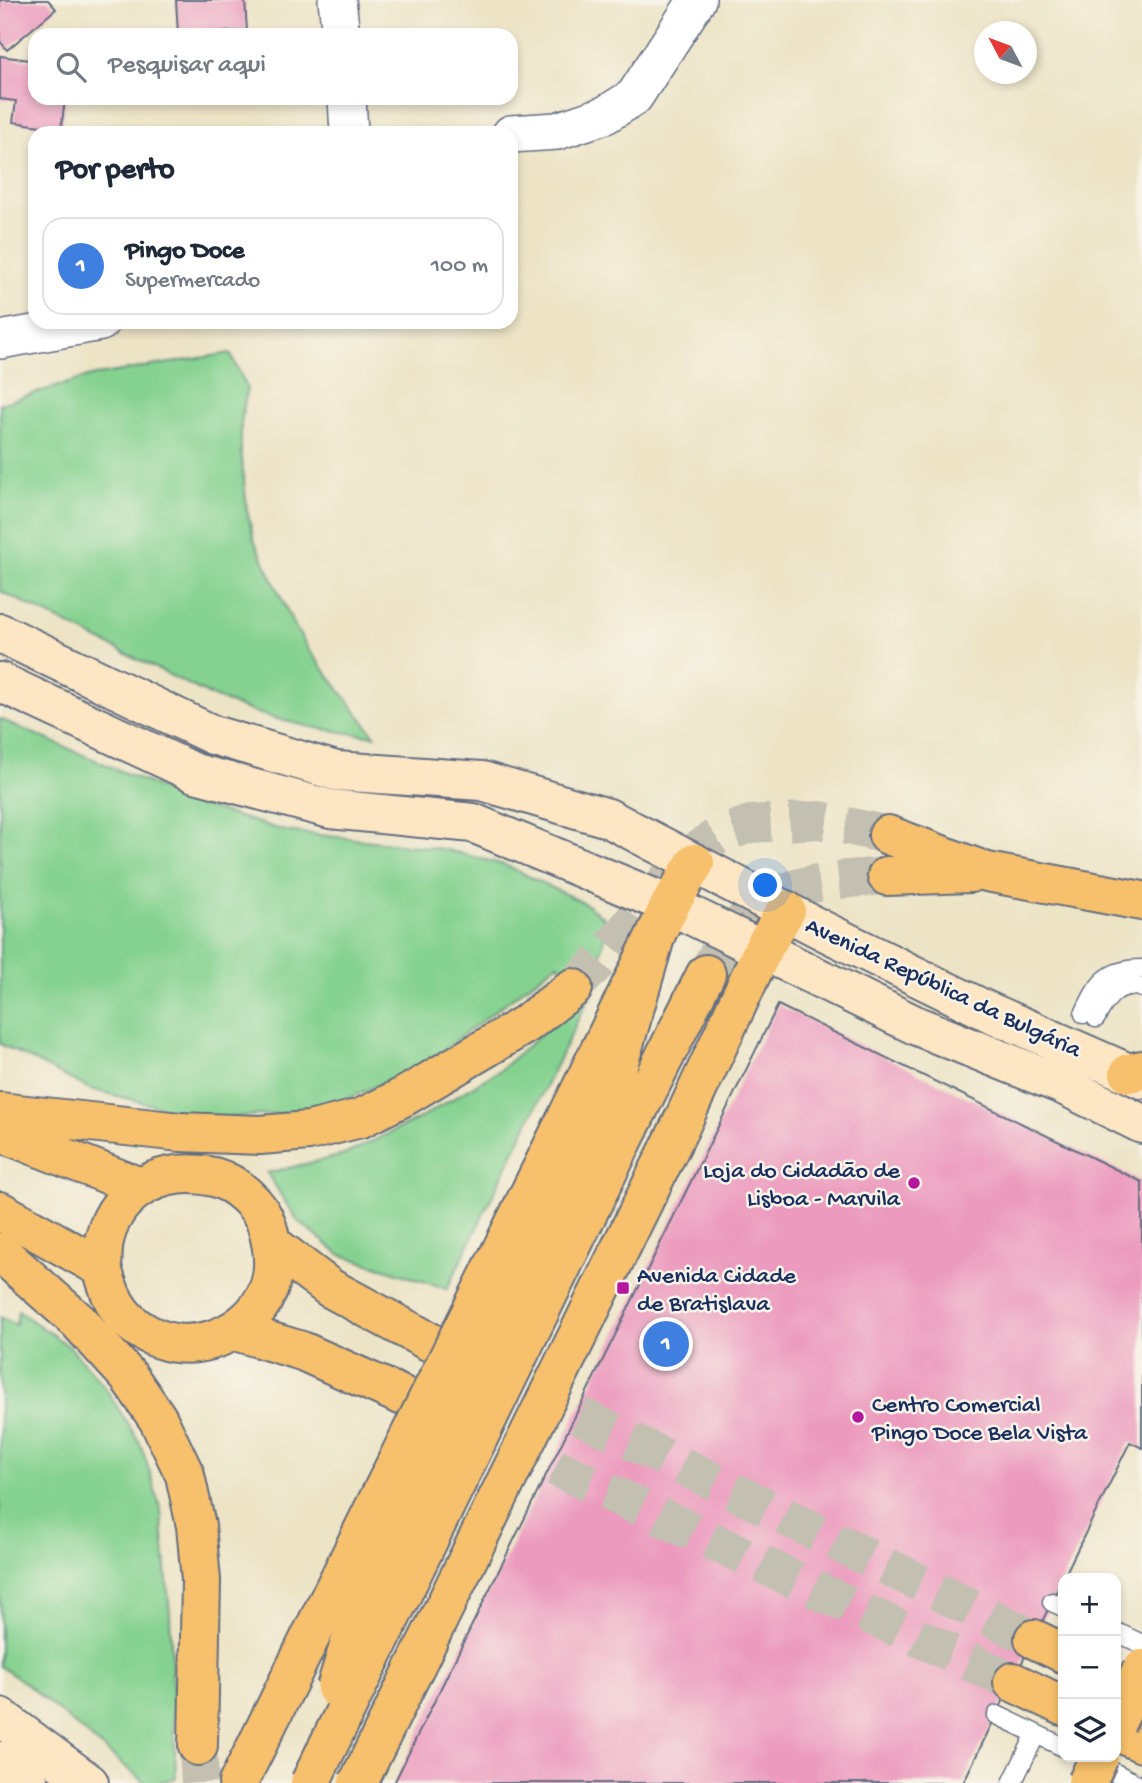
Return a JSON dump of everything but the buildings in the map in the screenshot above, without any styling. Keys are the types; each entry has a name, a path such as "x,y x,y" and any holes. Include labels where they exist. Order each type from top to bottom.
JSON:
{"main road":[{"path":"888,835 987,872 1142,901"},
{"path":"309,1783 357,1620 610,1099 663,919 695,863"},
{"path":"887,876 987,872"},
{"path":"359,1783 680,1126 763,949 786,910"},
{"path":"237,1783 610,1099 706,974"},
{"path":"0,1112 180,1132 260,1135 309,1131 361,1118 405,1096 526,1024 573,988"},
{"path":"0,1132 140,1187"},
{"path":"195,1173 223,1179 247,1195 264,1218 273,1245 274,1270 267,1294 253,1315 235,1331 212,1341 187,1345 162,1341 140,1330 122,1314 109,1292 102,1268 105,1237 118,1209 140,1187 166,1175 195,1173"},
{"path":"0,1210 102,1268"},
{"path":"273,1245 330,1289 430,1342"},
{"path":"0,1252 78,1321 129,1377 158,1419 185,1475 196,1527 201,1580 198,1746"},
{"path":"235,1331 302,1351 403,1395"},
{"path":"1121,1713 1142,1669"},
{"path":"1121,1678 1142,1688"},
{"path":"1005,1698 1058,1705"},
{"path":"1121,1733 1142,1743"},
{"path":"1087,1783 1097,1762"}],"street":[{"path":"337,0 340,28"},
{"path":"518,134 557,131 605,115 634,97 697,0"},
{"path":"347,105 349,126"},
{"path":"0,340 62,329"},
{"name":"Avenida República da Bulgária","path":"0,633 213,735 336,771 482,780 608,818 822,930 987,1011 1138,1074"},
{"name":"Avenida República da Bulgária","path":"0,682 195,774 330,809 473,823 663,919 763,949 917,1026 1063,1085 1142,1124"},
{"path":"0,1717 89,1783"},
{"path":"0,1761 29,1783"}],"lane":[{"path":"1142,969 1119,971 1108,976 1095,989 1090,1016 1114,992 1126,985 1142,988"},
{"path":"1121,1634 1142,1644"},
{"path":"1005,1698 1036,1734 1058,1745"},
{"path":"1012,1783 1036,1734"},
{"path":"1092,1762 1135,1783"}],"green space":[{"path":"230,353 247,388 241,423 241,453 247,510 254,540 294,625 309,650 375,736 294,723 216,698 0,591 0,404 91,376"},
{"path":"0,719 199,805 285,831 443,849 505,865 586,904 604,918 605,934 592,991 447,1289 339,1254 297,1220 267,1173 344,1155 422,1117 500,1070 581,999 558,963 427,1063 321,1111 208,1119 90,1089 0,1044"},
{"path":"18,1311 70,1347 104,1386 140,1443 161,1511 170,1614 176,1778 145,1783 26,1684 0,1666 0,1317 16,1325"}],"tunnel":[{"path":"573,988 607,953 690,855 717,836 750,824 820,820 888,835"},
{"path":"706,974 742,922 760,906 780,894 826,882 887,876"},
{"path":"477,1365 1034,1639"},
{"path":"452,1419 1013,1682"},
{"path":"198,1746 200,1783"}],"place":[{"name":"Loja do Cidadão de Lisboa - Marvila","path":"914,1183"},
{"name":"Avenida Cidade de Bratislava","path":"623,1288"},
{"name":"Pingo Doce","path":"666,1344"},
{"name":"Centro Comercial Pingo Doce Bela Vista","path":"858,1417"}]}
